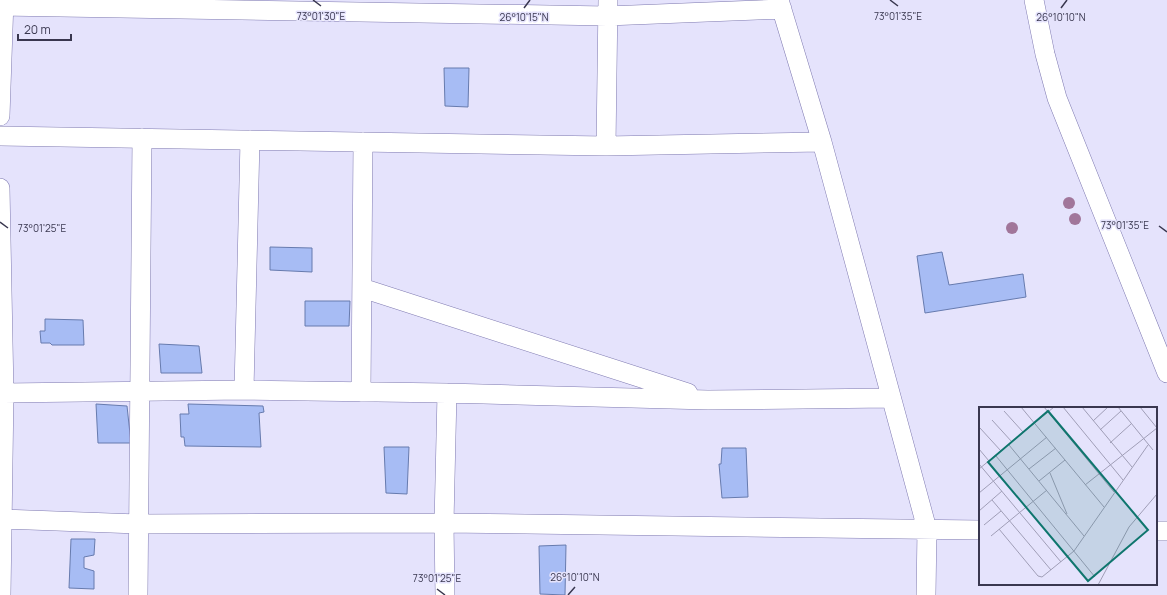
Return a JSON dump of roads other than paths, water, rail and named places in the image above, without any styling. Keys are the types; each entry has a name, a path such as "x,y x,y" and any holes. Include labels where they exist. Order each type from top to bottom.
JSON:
{"street":[{"path":"1034,0 1045,54 1057,98 1167,373"},
{"path":"0,116 2,4 608,8 780,5 822,142 890,398 927,529 926,595"},
{"path":"606,146 608,8"},
{"path":"0,136 606,146 822,142"},
{"path":"138,595 138,392 142,138"},
{"path":"244,390 250,140"},
{"path":"361,392 363,142"},
{"path":"0,188 1,356 4,394 1,586"},
{"path":"362,288 708,400"},
{"path":"4,394 244,390 447,393 708,400 890,398"},
{"path":"445,595 444,523 447,393"},
{"path":"2,519 138,524 444,523 979,530"}]}
